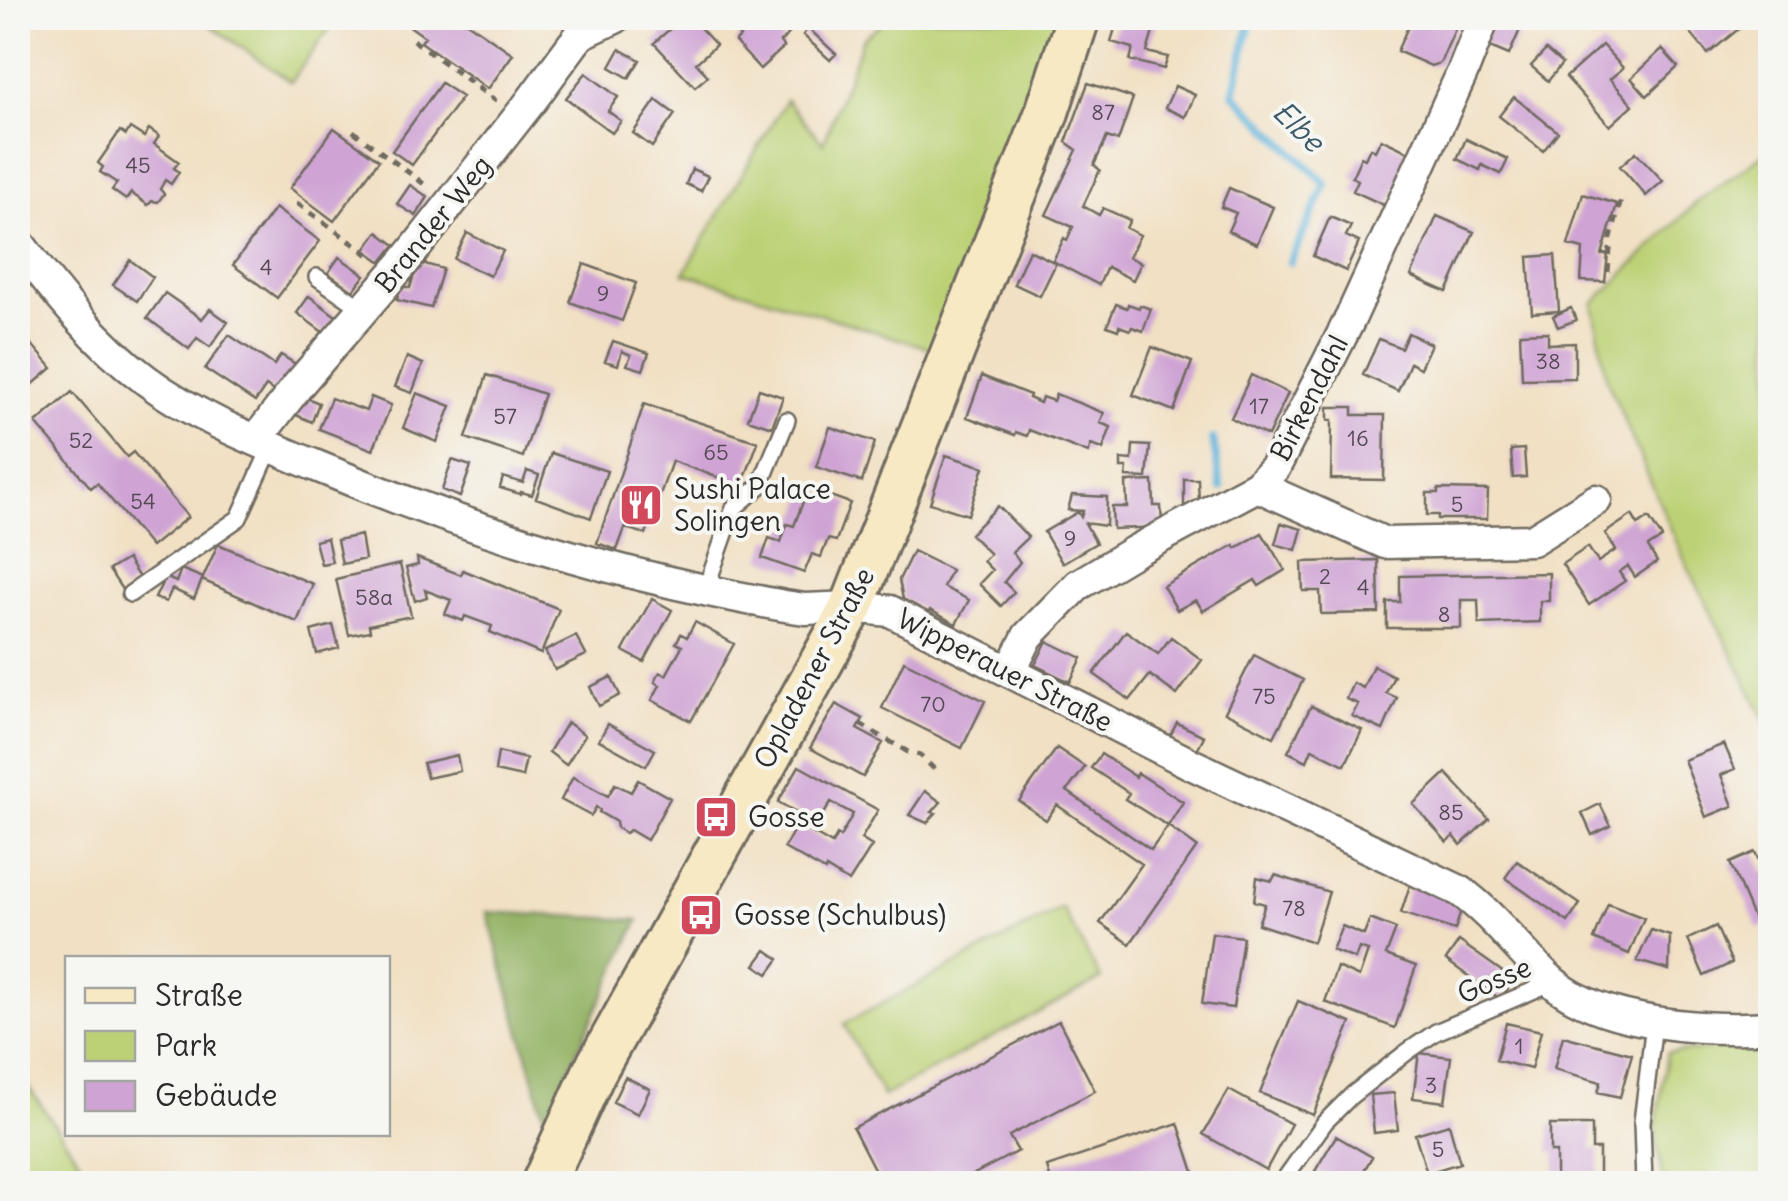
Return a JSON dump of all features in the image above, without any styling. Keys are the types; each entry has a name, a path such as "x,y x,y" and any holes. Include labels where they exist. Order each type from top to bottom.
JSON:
{"main road":[{"name":"Opladener Straße","path":"542,1184 594,1072 852,607 1039,133 1078,18"}],"street":[{"name":"Brander Weg","path":"263,443 582,34 615,18"},
{"name":"Birkendahl","path":"1010,672 1028,636 1078,585 1134,550 1257,486 1274,467 1350,319 1484,18"},
{"name":"Wipperauer Straße","path":"23,230 71,310 110,352 192,411 399,501 626,574 805,609 852,607 890,611 1189,763 1460,891 1571,996 1654,1023 1770,1026"},
{"path":"1257,486 1385,543 1532,540 1596,500"}],"lane":[{"path":"317,277 364,309"},
{"path":"705,590 734,508 760,486 787,420"},
{"path":"130,594 239,518 263,443"},
{"name":"Gosse","path":"1280,1184 1325,1122 1406,1052 1436,1032 1553,982"},
{"path":"1644,1184 1642,1122 1654,1023"}],"path":[{"path":"413,40 518,117"},
{"path":"352,131 451,203"},
{"path":"1608,272 1622,196"},
{"path":"18,202 23,230"},
{"path":"297,203 394,273"},
{"path":"860,724 920,755 934,768"}],"green space":[{"path":"200,18 337,18 291,82"},
{"path":"888,18 1059,18 935,350 684,273 786,100 823,143 863,38"},
{"path":"1770,150 1770,729 1683,557 1607,380 1593,304 1698,201"},
{"path":"1062,908 1101,979 883,1096 844,1024"},
{"path":"487,912 639,920 545,1119"},
{"path":"1770,1043 1770,1183 1662,1183 1656,1127 1667,1053"},
{"path":"18,1072 95,1183 18,1183"}],"building":[{"path":"398,18 461,18 513,54 488,89 421,42 425,37"},
{"path":"682,18 691,18 716,45 696,63 708,76 695,87 654,43"},
{"path":"722,18 786,18 795,28 780,42 784,47 760,69 735,42 740,37"},
{"path":"1118,18 1157,18 1147,52 1168,57 1164,69 1130,60 1133,48 1111,42"},
{"path":"1412,18 1454,18 1457,25 1440,63 1431,66 1397,51"},
{"path":"1494,18 1525,18 1509,55 1483,44"},
{"path":"1678,18 1752,18 1708,54"},
{"path":"808,28 836,54 830,60 803,35"},
{"path":"1602,45 1623,68 1610,79 1633,105 1610,126 1566,77"},
{"path":"620,49 640,60 629,78 610,67"},
{"path":"1662,49 1678,67 1647,96 1631,78"},
{"path":"1546,50 1562,64 1548,81 1531,66"},
{"path":"586,73 618,97 608,111 621,121 612,133 566,98"},
{"path":"441,83 462,97 412,165 392,151"},
{"path":"1088,83 1133,98 1118,141 1107,137 1094,165 1100,170 1083,206 1099,215 1103,208 1130,220 1126,228 1140,235 1129,257 1141,263 1133,280 1107,267 1099,285 1053,261 1073,227 1046,215 1077,150 1066,142"},
{"path":"1175,86 1195,95 1185,117 1165,108"},
{"path":"1514,97 1558,132 1543,151 1499,116"},
{"path":"656,100 675,114 652,147 633,133"},
{"path":"130,128 144,137 149,129 159,136 154,144 179,162 174,168 179,172 171,184 165,180 160,189 164,194 158,202 148,205 131,193 126,200 112,190 117,183 100,172 103,167 98,163 120,131 126,135"},
{"path":"334,128 379,160 334,221 290,188"},
{"path":"1381,139 1413,154 1388,207 1353,191 1358,180 1352,177 1361,157 1365,159 1370,148 1375,151"},
{"path":"1466,139 1508,159 1501,174 1457,159"},
{"path":"1636,152 1663,181 1646,196 1620,166"},
{"path":"692,169 708,176 701,191 686,184"},
{"path":"410,185 428,197 416,216 397,204"},
{"path":"1229,188 1273,207 1257,244 1228,231 1236,213 1221,207"},
{"path":"1583,194 1617,204 1602,255 1608,254 1605,282 1581,281 1583,249 1568,245"},
{"path":"275,208 320,241 277,298 233,265"},
{"path":"1437,216 1474,232 1447,292 1411,276"},
{"path":"1330,217 1351,226 1346,236 1359,242 1346,271 1313,256"},
{"path":"378,232 395,245 382,262 365,250"},
{"path":"467,233 503,251 490,276 454,259"},
{"path":"1029,250 1056,263 1040,296 1014,284"},
{"path":"1555,255 1559,311 1532,313 1528,257"},
{"path":"339,257 365,275 353,291 328,273"},
{"path":"130,260 153,277 137,301 113,285"},
{"path":"418,262 443,269 431,308 397,300 400,285 410,288"},
{"path":"584,264 636,283 622,321 570,302"},
{"path":"165,293 202,319 210,309 228,322 210,347 197,338 189,349 147,318"},
{"path":"309,296 336,316 324,333 297,313"},
{"path":"1116,304 1151,309 1143,331 1107,326"},
{"path":"1571,308 1576,320 1558,327 1553,316"},
{"path":"18,328 52,368 18,397"},
{"path":"1548,332 1548,344 1575,343 1575,378 1522,379 1520,333"},
{"path":"1408,333 1431,344 1420,368 1410,363 1398,391 1363,375 1379,339 1401,348"},
{"path":"229,335 274,365 281,355 297,365 278,394 266,386 255,402 205,369"},
{"path":"613,341 649,353 643,370 627,365 631,355 622,351 618,365 605,361"},
{"path":"1152,347 1192,362 1174,411 1133,395"},
{"path":"407,357 423,364 412,393 395,387"},
{"path":"487,375 544,394 523,457 466,438"},
{"path":"1251,375 1288,393 1268,436 1231,418"},
{"path":"982,376 1030,395 1040,403 1042,397 1053,401 1056,394 1104,413 1100,423 1111,427 1103,449 1091,445 1088,453 1029,430 1027,436 1016,432 1015,435 967,417"},
{"path":"759,389 783,397 772,427 748,419"},
{"path":"72,392 127,457 133,452 188,517 151,547 97,483 91,488 36,423"},
{"path":"417,393 451,406 437,442 403,428"},
{"path":"300,395 319,403 312,422 294,414"},
{"path":"371,397 391,405 373,450 319,429 331,398 366,411"},
{"path":"644,404 758,442 742,486 672,461 646,534 625,528 617,550 597,543"},
{"path":"1328,407 1353,407 1353,415 1385,415 1384,480 1331,479 1332,420 1328,420"},
{"path":"830,427 875,442 862,482 816,467"},
{"path":"1133,445 1150,446 1147,478 1126,477 1127,468 1121,468 1121,459 1132,460"},
{"path":"1524,449 1526,477 1513,478 1511,450"},
{"path":"551,453 607,471 591,518 536,498"},
{"path":"946,455 984,467 968,515 930,503"},
{"path":"452,460 471,466 460,497 442,490"},
{"path":"527,471 539,475 532,495 500,488 503,477 523,483"},
{"path":"1184,479 1198,479 1199,505 1184,506"},
{"path":"1153,481 1154,506 1161,506 1162,527 1113,529 1112,507 1127,507 1126,482"},
{"path":"808,488 850,503 836,541 828,539 821,557 812,554 804,573 762,558 769,538 781,542 787,524 794,526"},
{"path":"1438,489 1488,490 1487,519 1438,519 1438,515 1427,515 1427,493 1438,493"},
{"path":"1072,495 1107,497 1106,526 1085,523 1096,543 1062,563 1044,532 1078,512 1081,517 1083,511 1068,510"},
{"path":"998,506 1028,537 1012,552 1020,562 1004,582 1014,592 1001,606 979,584 992,570 983,561 990,554 970,534"},
{"path":"1632,515 1638,525 1649,518 1662,538 1648,547 1657,562 1635,577 1628,566 1619,572 1625,581 1589,605 1562,564 1588,547 1598,562 1616,550 1605,533"},
{"path":"1281,523 1302,529 1296,550 1275,544"},
{"path":"1262,533 1285,570 1259,586 1255,580 1203,611 1196,600 1177,610 1163,586"},
{"path":"361,535 365,559 342,564 337,540"},
{"path":"327,538 332,562 321,564 315,541"},
{"path":"218,544 313,584 297,622 202,580 194,599 172,589 166,602 155,598 165,577 176,582 181,569 203,578"},
{"path":"913,551 951,570 943,587 969,600 956,624 903,599 899,580"},
{"path":"417,558 461,575 463,570 559,609 541,654 490,632 492,626 465,616 463,621 445,614 451,600 425,590 427,597 415,601 406,568 418,565"},
{"path":"127,559 140,579 123,591 109,570"},
{"path":"1378,560 1379,613 1321,614 1320,591 1303,591 1302,562"},
{"path":"400,564 411,616 369,625 370,631 349,635 336,579"},
{"path":"1549,573 1549,601 1540,601 1540,622 1479,624 1478,600 1461,600 1461,628 1387,628 1387,602 1400,602 1400,576"},
{"path":"652,599 672,610 644,662 623,651"},
{"path":"695,622 734,644 691,721 652,700 660,685 655,682 657,676 660,672 666,675 682,646 676,643 681,634 687,637"},
{"path":"333,625 339,648 317,654 311,631"},
{"path":"1126,631 1158,654 1171,637 1202,660 1177,695 1150,675 1130,700 1094,674"},
{"path":"576,636 586,655 555,670 545,651"},
{"path":"1047,641 1082,658 1070,682 1035,665"},
{"path":"1254,655 1303,680 1274,737 1225,712"},
{"path":"904,661 985,701 962,748 882,708"},
{"path":"1373,666 1394,676 1386,693 1397,698 1383,730 1352,716 1358,704 1346,699 1353,683 1363,688"},
{"path":"611,677 620,695 599,706 590,687"},
{"path":"836,704 863,719 857,729 883,743 863,777 810,748"},
{"path":"1311,706 1362,730 1345,765 1312,749 1307,761 1288,752"},
{"path":"567,722 585,735 566,765 549,752"},
{"path":"1177,723 1204,736 1197,750 1170,736"},
{"path":"608,724 655,750 646,766 599,740"},
{"path":"1724,744 1735,769 1721,775 1733,806 1706,817 1684,760"},
{"path":"1057,748 1085,767 1067,791 1151,850 1168,826 1197,847 1130,944 1100,923 1142,864 1057,805 1046,820 1019,801"},
{"path":"498,752 526,759 522,777 495,771"},
{"path":"1101,754 1183,802 1168,826 1125,799 1129,793 1091,768"},
{"path":"457,755 460,771 427,778 423,763"},
{"path":"799,766 878,810 861,839 872,846 849,882 784,848 797,824 832,844 853,814 831,802 818,824 778,802"},
{"path":"1446,773 1489,819 1461,845 1454,836 1447,842 1413,804"},
{"path":"573,777 608,796 615,784 631,792 638,780 670,798 647,840 617,828 616,822 596,807 591,816 561,800"},
{"path":"925,791 941,802 927,823 909,815"},
{"path":"1600,804 1611,826 1592,835 1582,813"},
{"path":"1755,852 1765,874 1770,872 1770,923 1758,929 1730,863"},
{"path":"1517,861 1580,904 1568,922 1505,878"},
{"path":"1275,875 1329,892 1313,942 1258,924 1265,904 1254,901 1257,877 1272,881"},
{"path":"1410,885 1453,898 1451,904 1462,907 1455,930 1401,913"},
{"path":"1608,904 1644,918 1629,954 1594,939"},
{"path":"1370,919 1396,929 1386,955 1416,966 1395,1028 1325,1002 1337,967 1359,977 1368,951 1359,948 1355,959 1332,950 1342,926 1364,935"},
{"path":"1716,926 1732,963 1704,976 1688,939"},
{"path":"1651,930 1670,936 1669,970 1637,961"},
{"path":"1212,933 1243,937 1233,1008 1202,1004"},
{"path":"1459,941 1514,980 1500,999 1446,960"},
{"path":"766,950 779,959 768,974 755,965"},
{"path":"1298,1001 1351,1023 1313,1115 1260,1093"},
{"path":"1059,1021 1095,1091 1009,1136 1018,1151 955,1184 882,1184 853,1128"},
{"path":"1506,1023 1541,1031 1531,1069 1496,1060"},
{"path":"1563,1036 1632,1054 1620,1097 1598,1092 1601,1082 1554,1069"},
{"path":"1419,1053 1451,1057 1445,1102 1413,1098"},
{"path":"625,1077 650,1089 638,1114 613,1102"},
{"path":"1229,1090 1291,1124 1266,1170 1203,1134"},
{"path":"1394,1093 1398,1130 1374,1133 1370,1095"},
{"path":"1178,1123 1198,1184 1052,1184 1047,1167"},
{"path":"1449,1124 1460,1163 1427,1173 1415,1134"},
{"path":"1550,1125 1592,1125 1592,1149 1599,1149 1599,1184 1556,1184 1556,1152 1550,1152"},
{"path":"1336,1136 1372,1157 1356,1184 1336,1184 1315,1171"}],"waterway":[{"name":"Elbe","path":"1251,18 1234,94 1326,184 1290,262"},
{"name":"Elbe","path":"1213,439 1221,488"}],"place":[{"name":"Sushi Palace Solingen","path":"641,505"},
{"name":"Gosse","path":"716,817"},
{"name":"Gosse (Schulbus)","path":"701,915"}]}
